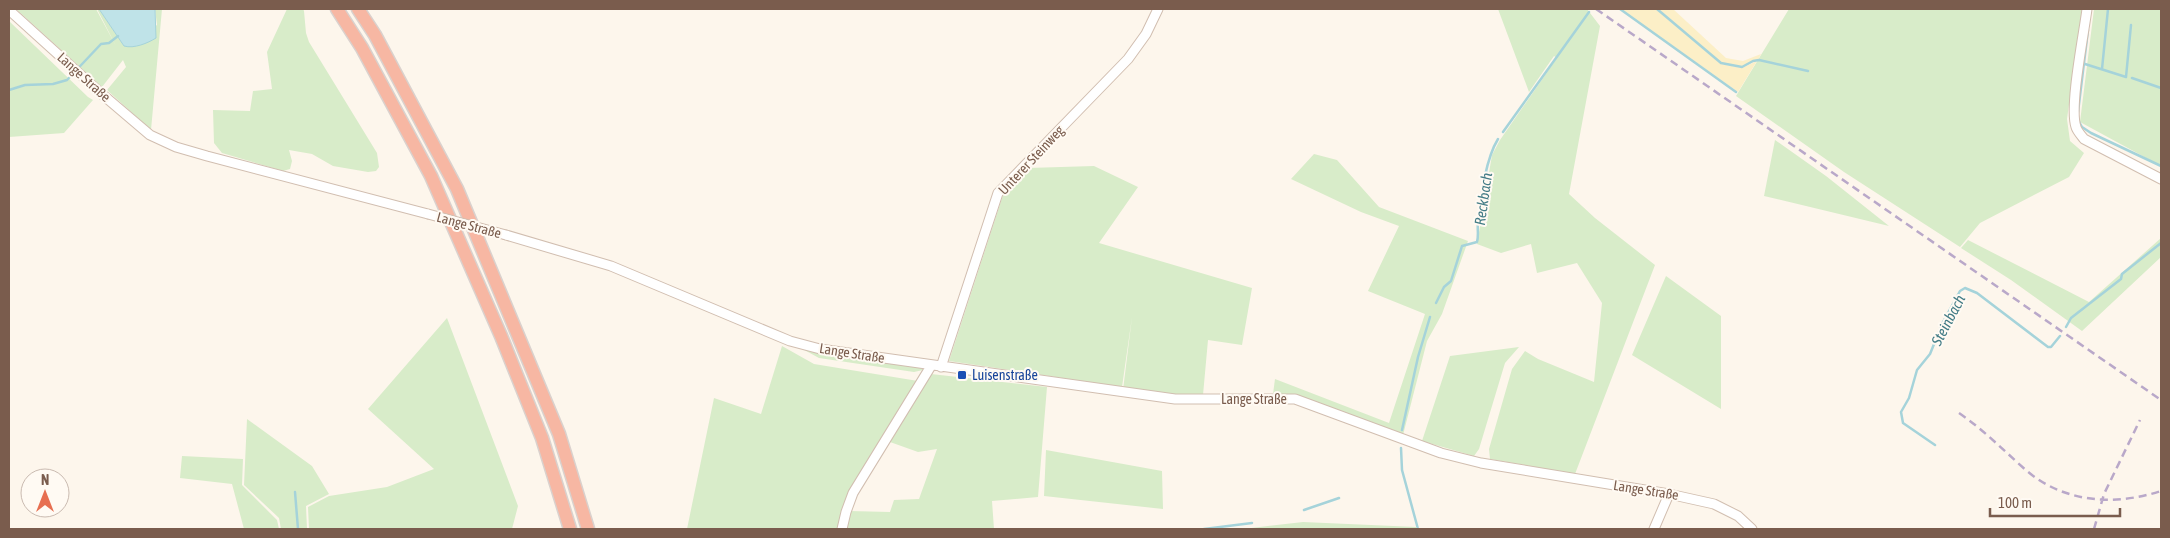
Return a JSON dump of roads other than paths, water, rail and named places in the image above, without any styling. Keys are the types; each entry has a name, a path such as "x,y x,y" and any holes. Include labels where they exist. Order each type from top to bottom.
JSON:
{"highway":[{"path":"337,9 362,48 431,176 501,336 542,438 570,529"},
{"path":"358,9 380,44 457,189 559,434 588,529"}],"street":[{"name":"Unterer Steinweg","path":"941,367 998,193 1128,59 1146,34 1158,9"},
{"path":"2087,9 2075,100 2074,120 2076,129 2084,139 2161,179"},
{"name":"Lange Straße","path":"9,10 150,135 176,146 506,235 612,266 790,341 820,349 931,366 1175,399 1295,399 1441,453 1481,462 1697,499 1724,508 1752,529"},
{"path":"842,529 853,493 931,366"},
{"path":"1654,529 1669,494"}],"water":[{"path":"99,9 155,9 156,38 145,44 124,46"}],"waterway":[{"path":"1620,9 1736,92"},
{"path":"1657,9 1721,63 1742,67 1759,60 1808,71"},
{"name":"Steinbach","path":"2102,69 2108,9"},
{"name":"Reckbach","path":"1503,132 1589,12"},
{"name":"Steinbach","path":"2085,64 2126,77 2131,25"},
{"name":"Steinbach","path":"2078,112 2088,30"},
{"path":"9,90 25,85 53,84 67,80 101,44 109,43 118,36"},
{"name":"Steinbach","path":"2132,78 2161,88"},
{"name":"Steinbach","path":"2078,120 2082,127 2091,133 2161,166"},
{"name":"Reckbach","path":"1436,303 1444,287 1451,281 1462,246 1477,242 1484,179 1490,157 1498,139"},
{"name":"Steinbach","path":"2066,327 2071,318 2121,279 2122,274 2161,243"},
{"name":"Steinbach","path":"1935,445 1903,423 1901,412 1909,398 1917,370 1930,354 1943,322 1960,291 1965,288 1977,293 2048,347 2051,347 2060,336"},
{"name":"Reckbach","path":"1402,430 1418,357 1430,317"},
{"name":"Reckbach","path":"1401,448 1402,470 1418,529"},
{"path":"295,492 298,529"},
{"path":"1304,510 1339,498"},
{"path":"1204,529 1252,523"}],"railway":[{"path":"1596,9 2161,400"},
{"path":"1959,413 2027,471 2042,482 2058,490 2091,499 2108,500 2144,496 2161,491"},
{"path":"2094,529 2104,494 2140,420"}],"place":[{"name":"Luisenstraße","path":"962,375"}]}
